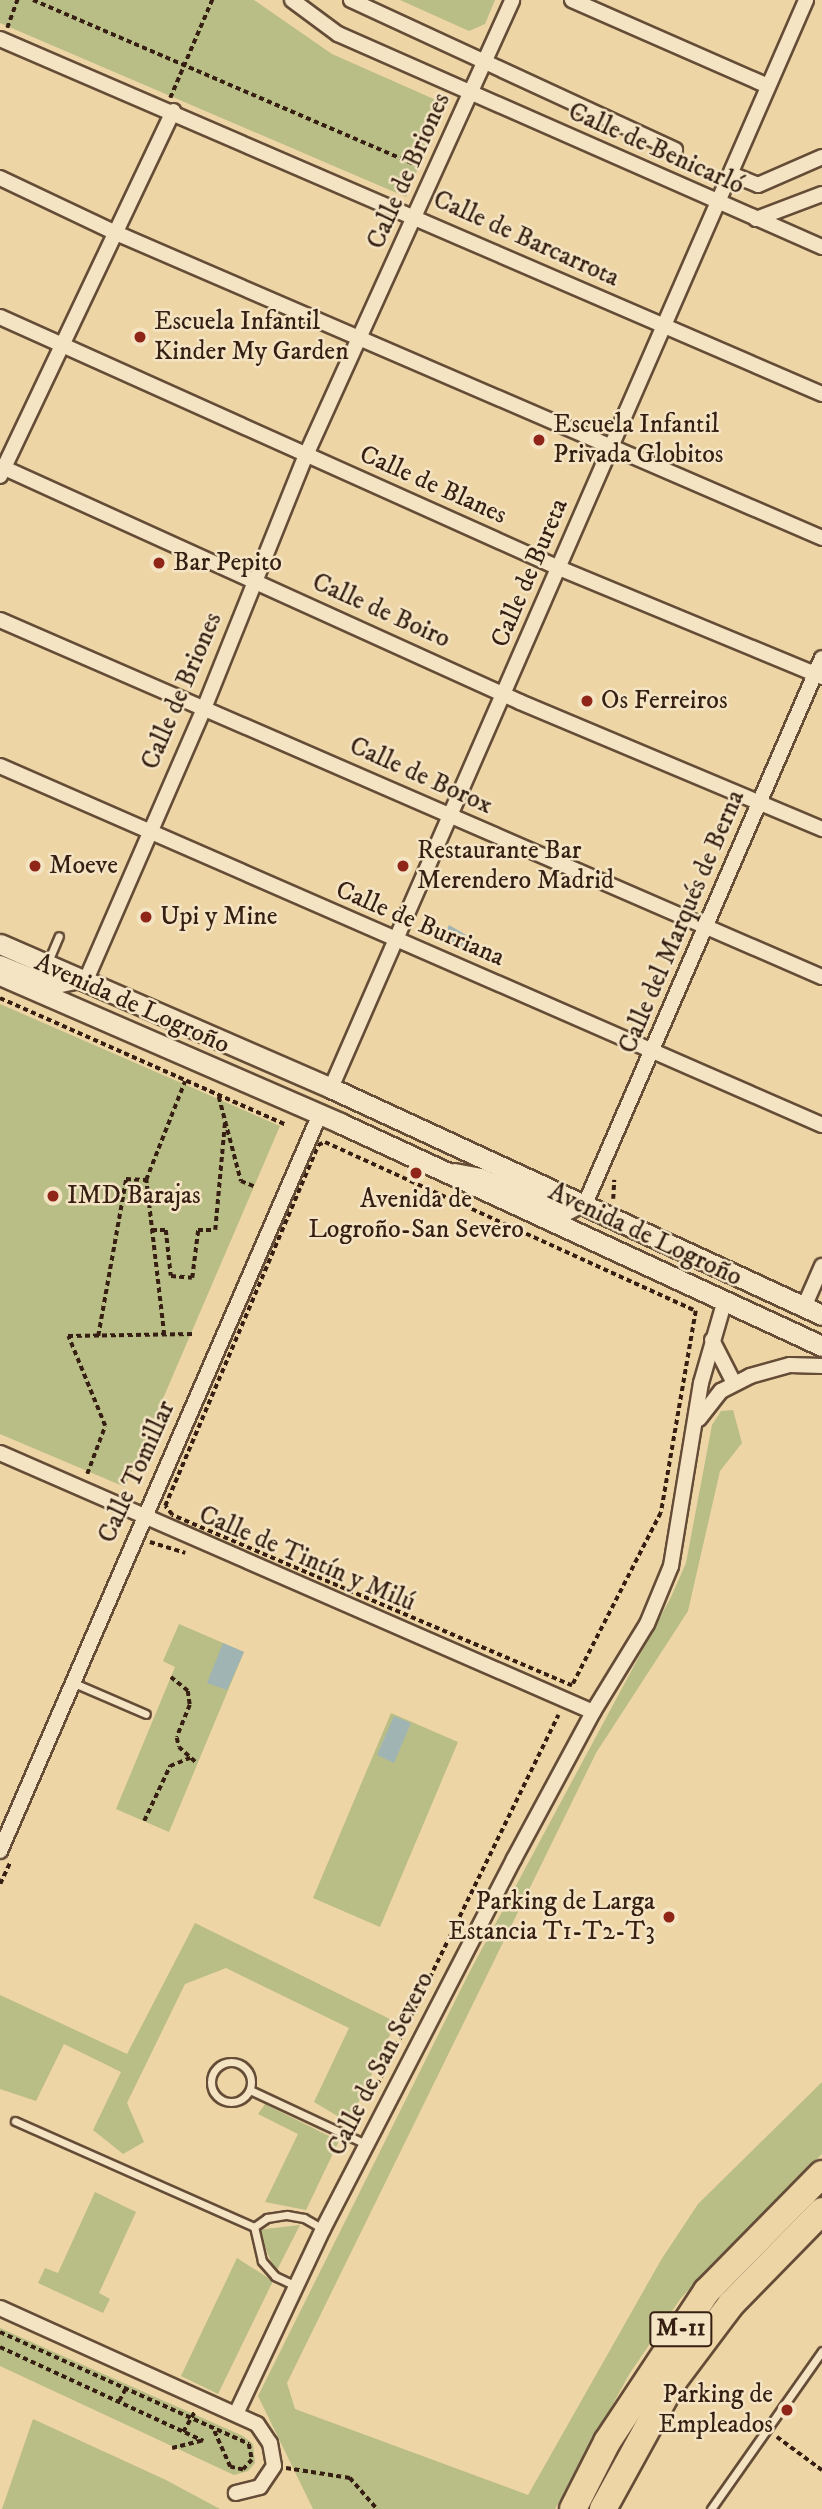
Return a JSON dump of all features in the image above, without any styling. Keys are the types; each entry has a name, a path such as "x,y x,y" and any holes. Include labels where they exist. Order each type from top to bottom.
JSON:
{"highway":[{"name":"M-11","path":"573,2509 607,2442 707,2291 822,2174"},
{"name":"M-11","path":"603,2509 622,2466 674,2380 732,2304 822,2211"}],"main road":[{"name":"Avenida de Logroño","path":"0,944 331,1088 822,1315"},
{"name":"Avenida de Logroño","path":"0,975 320,1114 822,1346"},
{"path":"320,1114 331,1088"},
{"path":"725,1300 736,1289 792,1313 803,1307"}],"street":[{"name":"Calle de Benicarló","path":"292,0 338,34 719,205 822,247"},
{"path":"351,0 484,65 675,150"},
{"name":"Calle de Briones","path":"86,980 147,833 205,706 306,455 360,341 512,0"},
{"path":"572,0 768,86"},
{"name":"Calle de Bureta","path":"331,1088 719,205 806,0"},
{"name":"Calle de Barcarrota","path":"4,33 173,111 664,328 822,394"},
{"path":"1,470 64,348 173,111"},
{"path":"731,174 758,185 822,157"},
{"path":"0,178 116,233 360,341 822,538"},
{"path":"756,219 822,194"},
{"name":"Calle de Blanes","path":"0,317 559,568 819,676"},
{"name":"Calle de Boiro","path":"1,470 505,694 822,830"},
{"name":"Calle de Borox","path":"0,620 205,706 451,817 822,977"},
{"name":"Calle del Marqués de Berna","path":"585,1204 655,1051 704,926 819,676 822,658"},
{"name":"Calle de Burriana","path":"0,766 147,833 822,1125"},
{"name":"Avenida de Logroño","path":"0,963 57,986 86,980"},
{"name":"Calle Tomillar","path":"0,1851 320,1114"},
{"name":"Avenida de Logroño","path":"446,1172 481,1176 569,1212 585,1204"},
{"path":"803,1307 822,1266"},
{"name":"Calle de San Severo","path":"236,2414 323,2229 593,1712 647,1624 668,1576 697,1423 701,1383 725,1300"},
{"path":"712,1340 734,1383 790,1365 822,1366"},
{"name":"Calle de San Severo","path":"697,1423 709,1402 734,1383"},
{"name":"Calle de Tintín y Milú","path":"0,1453 593,1712"},
{"path":"0,2308 257,2424 270,2443 274,2466 260,2487 236,2493"}],"lane":[{"path":"47,965 59,936"},
{"path":"73,1683 146,1714"},
{"path":"230,2062 243,2066 250,2077 250,2090 235,2102 222,2100 213,2091 214,2072 230,2062"},
{"path":"250,2090 367,2145"},
{"path":"15,2121 254,2227"},
{"path":"254,2227 267,2218 287,2216 304,2218 323,2229"},
{"path":"254,2227 262,2261 275,2276 296,2286"},
{"path":"711,2509 822,2351"}],"path":[{"path":"4,33 18,0"},
{"path":"33,0 421,167"},
{"path":"171,95 212,0"},
{"path":"0,998 285,1124"},
{"path":"164,1335 146,1180 185,1081"},
{"path":"219,1096 241,1181 256,1187"},
{"path":"152,1230 166,1230 171,1276 192,1278 198,1230 215,1230 225,1120"},
{"path":"324,1142 696,1311 661,1513 572,1686 172,1515 165,1506 312,1158 324,1142"},
{"path":"98,1336 126,1179 146,1180"},
{"path":"87,1474 105,1426 68,1336 194,1334"},
{"path":"111,1519 118,1535"},
{"path":"158,1543 197,1558"},
{"path":"171,1676 188,1691 190,1706 177,1738 190,1758 197,1763"},
{"path":"375,2089 560,1712 547,1706"},
{"path":"144,1821 170,1766 190,1758"},
{"path":"1,2333 126,2388 214,2431 249,2444 252,2460 243,2470 230,2468 214,2431"},
{"path":"0,2347 203,2441 172,2448"},
{"path":"119,2402 126,2388"},
{"path":"183,2432 191,2419"},
{"path":"767,2430 822,2470"},
{"path":"274,2466 350,2478 377,2509"}],"green space":[{"path":"0,0 254,0 332,54 445,104 406,197 0,23"},
{"path":"400,0 495,0 485,24 469,31"},
{"path":"0,1004 280,1126 125,1487 0,1434"},
{"path":"733,1410 742,1443 720,1471 688,1611 596,1753 287,2383 295,2409 528,2495 661,2260 698,2204 822,2082 822,2154 681,2298 630,2373 555,2509 313,2509 258,2396 469,1973 671,1597 686,1563 712,1425 721,1411"},
{"path":"179,1624 244,1652 169,1832 116,1809 175,1667 163,1661"},
{"path":"391,1713 458,1742 380,1927 313,1898"},
{"path":"195,1923 396,2022 349,2123 314,2102 349,2028 226,1968 185,1984 127,2103 144,2142 123,2154 93,2130 121,2072 64,2044 36,2101 0,2089 0,1995 127,2054"},
{"path":"265,2104 339,2141 306,2210 265,2202 298,2134 258,2114"},
{"path":"95,2192 136,2212 99,2293 110,2299 103,2313 38,2283 45,2268 58,2273"},
{"path":"300,2225 276,2272 257,2230"},
{"path":"237,2258 273,2281 218,2394 181,2376"},
{"path":"0,2328 243,2436 253,2444 255,2463 248,2471 234,2475 0,2366"},
{"path":"33,2419 166,2480 220,2509 2,2509"}],"shaded area":[{"path":"449,925 473,939 468,950 443,938"},
{"path":"223,1643 244,1652 227,1690 207,1683"},
{"path":"394,1716 411,1723 394,1763 377,1755"}],"place":[{"name":"Escuela Infantil Kinder My Garden","path":"140,337"},
{"name":"Escuela Infantil Privada Globitos","path":"539,440"},
{"name":"Bar Pepito","path":"159,563"},
{"name":"Os Ferreiros","path":"587,701"},
{"name":"Moeve","path":"35,866"},
{"name":"Restaurante Bar Merendero Madrid","path":"403,866"},
{"name":"Upi y Mine","path":"146,917"},
{"name":"Avenida de Logroño-San Severo","path":"416,1173"},
{"name":"IMD Barajas","path":"53,1196"},
{"name":"Parking de Larga Estancia T1-T2-T3","path":"669,1917"},
{"name":"Parking de Empleados","path":"787,2410"}]}
